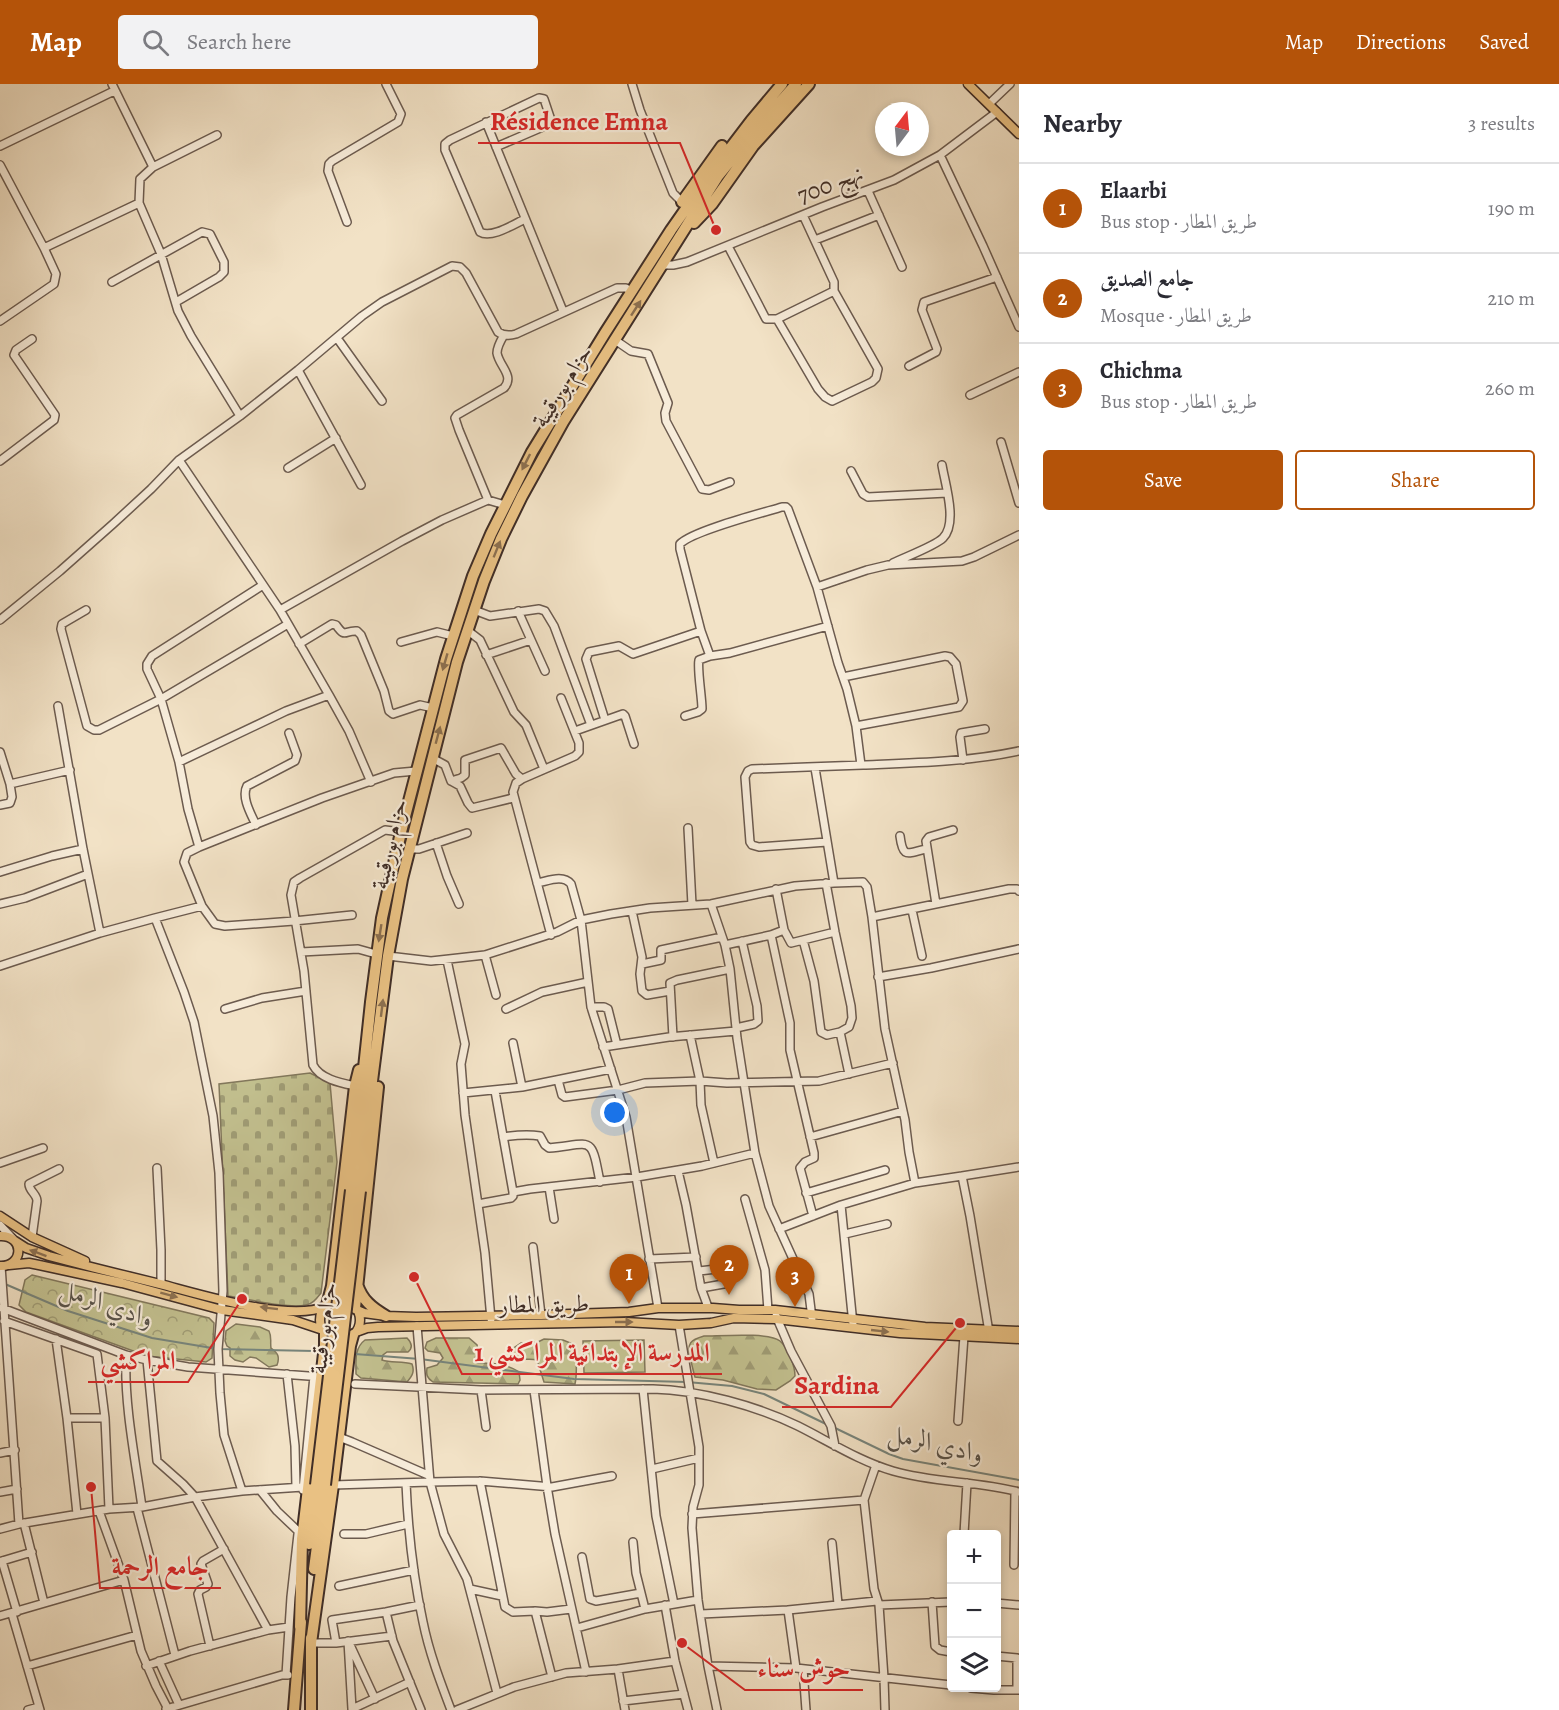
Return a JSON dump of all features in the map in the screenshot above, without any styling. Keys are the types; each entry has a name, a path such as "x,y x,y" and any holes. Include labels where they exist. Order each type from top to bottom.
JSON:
{"highway":[{"path":"676,232 682,202 700,174 773,84"},
{"name":"حزام بورقيبة","path":"372,1039 393,922 432,758 467,630 501,539 563,422 663,265 676,232 731,146 782,84"},
{"name":"حزام بورقيبة","path":"311,1710 314,1573 372,1039 376,954 401,832 453,636 473,576 532,452 554,414 631,291 718,176 796,84"},
{"path":"676,232 707,210 753,146 809,84"},
{"path":"327,1305 332,1286 355,1086 372,1039"},
{"path":"356,1309 378,1096 372,1039"},
{"path":"357,1284 367,1303 386,1316"},
{"path":"295,1627 318,1377 325,1345 324,1331"},
{"path":"325,1485 339,1437 350,1346 354,1333"},
{"name":"حزام بورقيبة","path":"294,1710 291,1676 295,1627 325,1485"}],"main road":[{"path":"968,84 1019,134"},
{"path":"0,1216 32,1237 64,1253 124,1275"},
{"path":"0,1236 8,1236 26,1248 49,1256 161,1284 223,1305 309,1311 340,1300 346,1301 356,1309 360,1322 354,1333 344,1340 331,1338 320,1323 320,1316 327,1305"},
{"path":"3,1266 13,1263 18,1254 14,1240"},
{"path":"3,1266 29,1263 39,1265 293,1320 324,1331"},
{"path":"711,1307 713,1314 711,1323"},
{"name":"طريق المطار","path":"491,1321 541,1315 711,1307 853,1323 924,1327 1019,1339"},
{"name":"طريق المطار","path":"356,1309 364,1313 443,1321 625,1322 679,1325 711,1323 773,1313"},
{"path":"650,1324 654,1309"},
{"name":"طريق المطار","path":"354,1333 368,1328 417,1326 443,1321"},
{"name":"طريق المطار","path":"853,1323 900,1333 964,1336 1019,1331"}],"street":[{"path":"347,222 328,171 329,164 398,122 401,114 387,84"},
{"path":"632,84 673,193 682,202"},
{"path":"989,104 1010,84"},
{"path":"0,146 113,87 153,167"},
{"path":"496,147 550,125 553,121 544,99 486,122 450,140 445,144 444,150 482,235 490,235 525,219"},
{"name":"نهج 700","path":"663,265 687,262 894,180 940,154 997,112"},
{"path":"486,122 563,311"},
{"path":"217,135 153,167 143,175 140,179 138,203 161,254 178,311 240,416"},
{"path":"940,154 1019,327"},
{"path":"0,165 56,274 54,284 0,321"},
{"path":"868,191 902,267"},
{"path":"44,249 138,203"},
{"path":"777,319 825,397 832,401 876,378 878,369 834,291 834,282 804,215"},
{"path":"815,240 879,215"},
{"path":"112,282 202,232 206,232 210,234 224,262 222,275 176,302"},
{"path":"728,246 766,319 777,319 834,291"},
{"path":"0,620 60,571 151,489 179,460 240,416 382,302 455,266 460,267 466,273 498,332 504,335 516,334 617,288 626,288 631,291"},
{"path":"909,366 936,352 937,349 922,310 924,302 997,278"},
{"path":"488,500 455,418 507,385 508,376 497,354 504,335"},
{"path":"337,338 382,402"},
{"path":"0,461 55,417 14,355 32,339"},
{"path":"615,340 632,351 648,354 668,403 665,413 666,422 702,489 709,490 730,482"},
{"path":"298,370 361,485"},
{"path":"970,395 1019,372"},
{"path":"288,468 336,438"},
{"path":"1001,442 1019,503"},
{"path":"179,460 280,610 349,731 371,782"},
{"path":"888,565 941,540 949,529 950,508 942,465"},
{"path":"851,471 863,494 868,497 947,493"},
{"path":"280,610 442,520 488,500 505,506"},
{"path":"710,656 701,631 680,544 688,538 728,523 786,507 817,587 856,726 861,765"},
{"path":"817,587 888,565 962,561 1019,535"},
{"path":"199,847 161,699 147,669 147,664 152,656 263,585"},
{"path":"86,610 62,624 61,629 87,726 94,730 99,730 161,699 288,624"},
{"path":"474,610 490,616 518,611 545,610 561,644 591,725"},
{"path":"518,611 545,671"},
{"path":"299,644 332,624 336,625 342,633 357,632 361,635 389,711 393,714 420,705 433,708"},
{"path":"685,716 700,712 702,709 699,660 828,626"},
{"path":"467,630 480,640 514,712 526,725 544,769"},
{"path":"605,720 586,659 587,654 619,646 633,654 701,631"},
{"path":"401,642 437,632 453,636"},
{"path":"486,655 531,640"},
{"path":"843,677 945,656 950,657 956,664 963,701 959,706 856,726"},
{"path":"178,762 286,711 329,695"},
{"path":"551,934 513,798 514,787 522,779 577,754 580,748 561,698"},
{"path":"58,706 100,933"},
{"path":"575,731 620,714 624,715 633,744"},
{"path":"963,760 960,737 962,733 984,729"},
{"path":"256,825 244,796 244,789 295,761 297,755 289,734"},
{"path":"451,781 465,775 465,760 501,748 516,774 522,779"},
{"path":"0,752 12,797 10,803 0,805"},
{"path":"827,842 759,847 752,845 745,777 748,771 752,769 910,764 989,758 1019,753"},
{"path":"432,758 445,765 451,781 460,786 472,808 513,798"},
{"path":"803,940 814,981 821,1032 827,1035 840,1032 849,1027 852,1013 835,932 827,842 815,768"},
{"path":"10,784 70,770"},
{"path":"352,915 221,926 212,921 202,906 184,861 187,853 199,847 322,798 394,773 416,771"},
{"path":"688,828 692,906"},
{"path":"355,1086 321,1074 315,1069 301,952 291,895 294,882 300,878 385,830 401,832"},
{"path":"936,904 925,843 927,838 953,830"},
{"path":"409,849 419,849 467,833"},
{"path":"900,836 904,852 926,849"},
{"path":"436,843 459,904"},
{"path":"0,872 83,849"},
{"path":"0,904 25,898 88,874"},
{"path":"537,883 562,878 568,880 581,920 591,1007 626,1117 650,1259 654,1309"},
{"path":"388,957 421,961 485,955 563,930 581,920 633,911 711,904 776,889 864,882 867,887 872,917 885,1029 903,1111 915,1183"},
{"path":"776,889 784,930 790,943 835,932"},
{"path":"872,917 1009,889 1019,891"},
{"path":"711,904 724,941 730,969 743,1082 755,1154 766,1196 809,1294 812,1318"},
{"path":"0,966 100,933 202,906"},
{"path":"912,910 922,956"},
{"path":"633,911 642,964 640,974 642,991 644,994 670,991"},
{"path":"155,918 194,1022 213,1116 219,1173 223,1305 218,1349 224,1435 242,1491"},
{"path":"642,964 660,960 661,950 724,941 742,941 784,930"},
{"path":"771,935 790,1023 789,1046 814,1158 805,1162 801,1168 813,1216"},
{"path":"603,1047 736,1029 758,1021 757,1006 742,941"},
{"path":"301,952 358,949 376,954"},
{"path":"878,977 1019,949"},
{"path":"485,955 496,995"},
{"path":"447,960 465,1044 461,1064 463,1093 491,1321"},
{"path":"673,1037 669,986 672,981 730,969"},
{"path":"506,1009 542,992 588,982"},
{"path":"225,1008 262,998 306,991"},
{"path":"591,1007 608,1009 617,1045"},
{"path":"840,1032 849,1074"},
{"path":"690,1035 701,1105 714,1163"},
{"path":"513,1043 522,1087"},
{"path":"558,1080 562,1095 565,1097 618,1090 645,1083 798,1082 828,1079 893,1063"},
{"path":"463,1093 522,1087 611,1069"},
{"path":"478,1204 513,1197 495,1091"},
{"path":"810,1137 903,1111"},
{"path":"503,1137 537,1135 549,1148 579,1143 587,1145 594,1155 600,1182"},
{"path":"0,1163 43,1148"},
{"path":"513,1192 678,1171 755,1154"},
{"path":"779,1229 841,1205 915,1183 1019,1167"},
{"path":"157,1168 161,1284"},
{"path":"32,1237 37,1197 29,1188 29,1184 59,1169"},
{"path":"806,1193 885,1170"},
{"path":"678,1171 701,1288 711,1307"},
{"path":"962,1176 989,1334"},
{"path":"549,1187 554,1219"},
{"path":"745,1199 765,1270 773,1313 831,1426 835,1446"},
{"path":"841,1205 853,1323"},
{"path":"845,1234 887,1224"},
{"path":"0,1225 14,1240"},
{"path":"532,1247 541,1315"},
{"path":"650,1259 696,1257"},
{"path":"3,1266 2,1308 17,1489 22,1524 32,1552 44,1603"},
{"path":"699,1271 725,1268 731,1271 732,1279 729,1283 701,1288"},
{"path":"2,1308 100,1346 147,1360 219,1369 318,1377 299,1487"},
{"path":"4,1321 97,1354"},
{"path":"679,1325 695,1419 699,1458 698,1490 692,1514 698,1600 717,1710"},
{"path":"417,1326 429,1478 444,1534 470,1589 497,1693"},
{"path":"958,1422 964,1336"},
{"path":"56,1340 77,1514"},
{"path":"100,1346 97,1354 105,1418 109,1509"},
{"path":"126,1355 130,1419 140,1507 176,1655"},
{"path":"147,1360 156,1458 159,1464 176,1477 195,1497 267,1630"},
{"path":"146,1666 176,1655 267,1630 295,1627 299,1487 287,1374"},
{"path":"0,1384 10,1385"},
{"path":"355,1384 480,1390 665,1389 730,1402 802,1428 876,1465 911,1475 1017,1492 1014,1565"},
{"path":"643,1389 657,1516 674,1604"},
{"path":"480,1390 486,1427"},
{"path":"534,1390 547,1486 586,1672"},
{"path":"67,1418 105,1418"},
{"path":"339,1437 429,1478"},
{"path":"0,1453 15,1450"},
{"path":"652,1469 699,1458"},
{"path":"876,1465 864,1500 874,1589 878,1603 885,1710"},
{"path":"325,1485 406,1483 429,1478 558,1486 612,1476"},
{"path":"480,1481 505,1608 517,1612 571,1609"},
{"path":"406,1483 408,1524 420,1605 429,1646 451,1710"},
{"path":"964,1530 967,1483"},
{"path":"0,1529 109,1509 140,1507 242,1491 299,1487"},
{"path":"0,1492 17,1489"},
{"path":"260,1490 277,1511 298,1531"},
{"path":"692,1514 864,1500"},
{"path":"99,1511 124,1580 146,1666 166,1709 282,1675 291,1676"},
{"path":"344,1534 377,1532 408,1524"},
{"path":"633,1542 635,1564 645,1609"},
{"path":"832,1543 838,1604"},
{"path":"210,1646 198,1594 208,1584 201,1564 224,1549"},
{"path":"28,1710 39,1708 1,1561 32,1552"},
{"path":"582,1557 590,1599 608,1599 641,1593"},
{"path":"339,1586 414,1570"},
{"path":"0,1616 124,1580"},
{"path":"0,1588 9,1586"},
{"path":"470,1589 502,1596"},
{"path":"577,1628 645,1609 698,1600"},
{"path":"932,1602 935,1646 947,1651"},
{"path":"700,1614 788,1610 838,1604 947,1602"},
{"path":"1001,1603 1019,1605"},
{"path":"336,1643 332,1620 420,1605"},
{"path":"665,1605 675,1661 688,1710"},
{"path":"788,1610 806,1710"},
{"path":"535,1611 552,1677"},
{"path":"386,1612 392,1636 421,1710"},
{"path":"27,1666 137,1635"},
{"path":"311,1643 336,1643 392,1636"},
{"path":"348,1641 375,1699"},
{"path":"348,1641 352,1710 410,1682"},
{"path":"1001,1656 1018,1658 1018,1690 1001,1690"},
{"path":"159,1661 178,1705"},
{"path":"457,1710 497,1693 567,1673 675,1661"},
{"path":"708,1666 799,1669 947,1685"},
{"path":"618,1669 625,1710"},
{"path":"623,1701 684,1694"}],"green space":[{"path":"310,1073 330,1083 337,1162 321,1293 311,1303 298,1306 228,1296 219,1084"},
{"path":"32,1275 209,1318 214,1323 212,1358 206,1362 147,1356 26,1312 19,1305 25,1280"},
{"path":"236,1324 260,1327 269,1331 271,1348 278,1357 277,1365 269,1367 256,1358 250,1357 243,1362 230,1356 230,1348 225,1341 226,1331"},
{"path":"755,1335 774,1338 783,1344 788,1353 795,1376 776,1390 757,1389 723,1380 695,1377 689,1346 695,1339 704,1336"},
{"path":"407,1338 411,1345 408,1352 387,1352 383,1355 382,1360 412,1364 412,1374 407,1382 361,1378 356,1374 357,1351 365,1340"},
{"path":"436,1338 469,1338 477,1345 478,1351 475,1358 477,1363 499,1364 514,1369 519,1372 518,1384 433,1382 427,1376 427,1368 437,1365 443,1358 440,1353 428,1351 425,1348 427,1342"},
{"path":"544,1339 563,1340 573,1344 576,1364 575,1384 544,1382 537,1360 514,1358 512,1349 521,1343 538,1342"},
{"path":"644,1340 645,1372 584,1373 583,1341"}],"waterway":[{"name":"وادي الرمل","path":"5,1284 68,1311 152,1338 218,1349 314,1351"},
{"name":"وادي الرمل","path":"355,1354 420,1359 574,1379 687,1382 732,1386 764,1394 828,1425"},
{"name":"وادي الرمل","path":"833,1427 903,1459 1019,1480"}],"place":[{"name":"Résidence Emna","path":"716,230"},
{"name":"المدرسة الإبتدائية المراكشي 1","path":"414,1277"},
{"name":"جامع الصديق","path":"729,1295"},
{"name":"المراكشي","path":"242,1299"},
{"name":"Elaarbi","path":"629,1304"},
{"name":"Chichma","path":"795,1307"},
{"name":"Sardina","path":"960,1323"},
{"name":"جامع الرحمة","path":"91,1487"},
{"name":"حوش سناء","path":"682,1643"}]}
